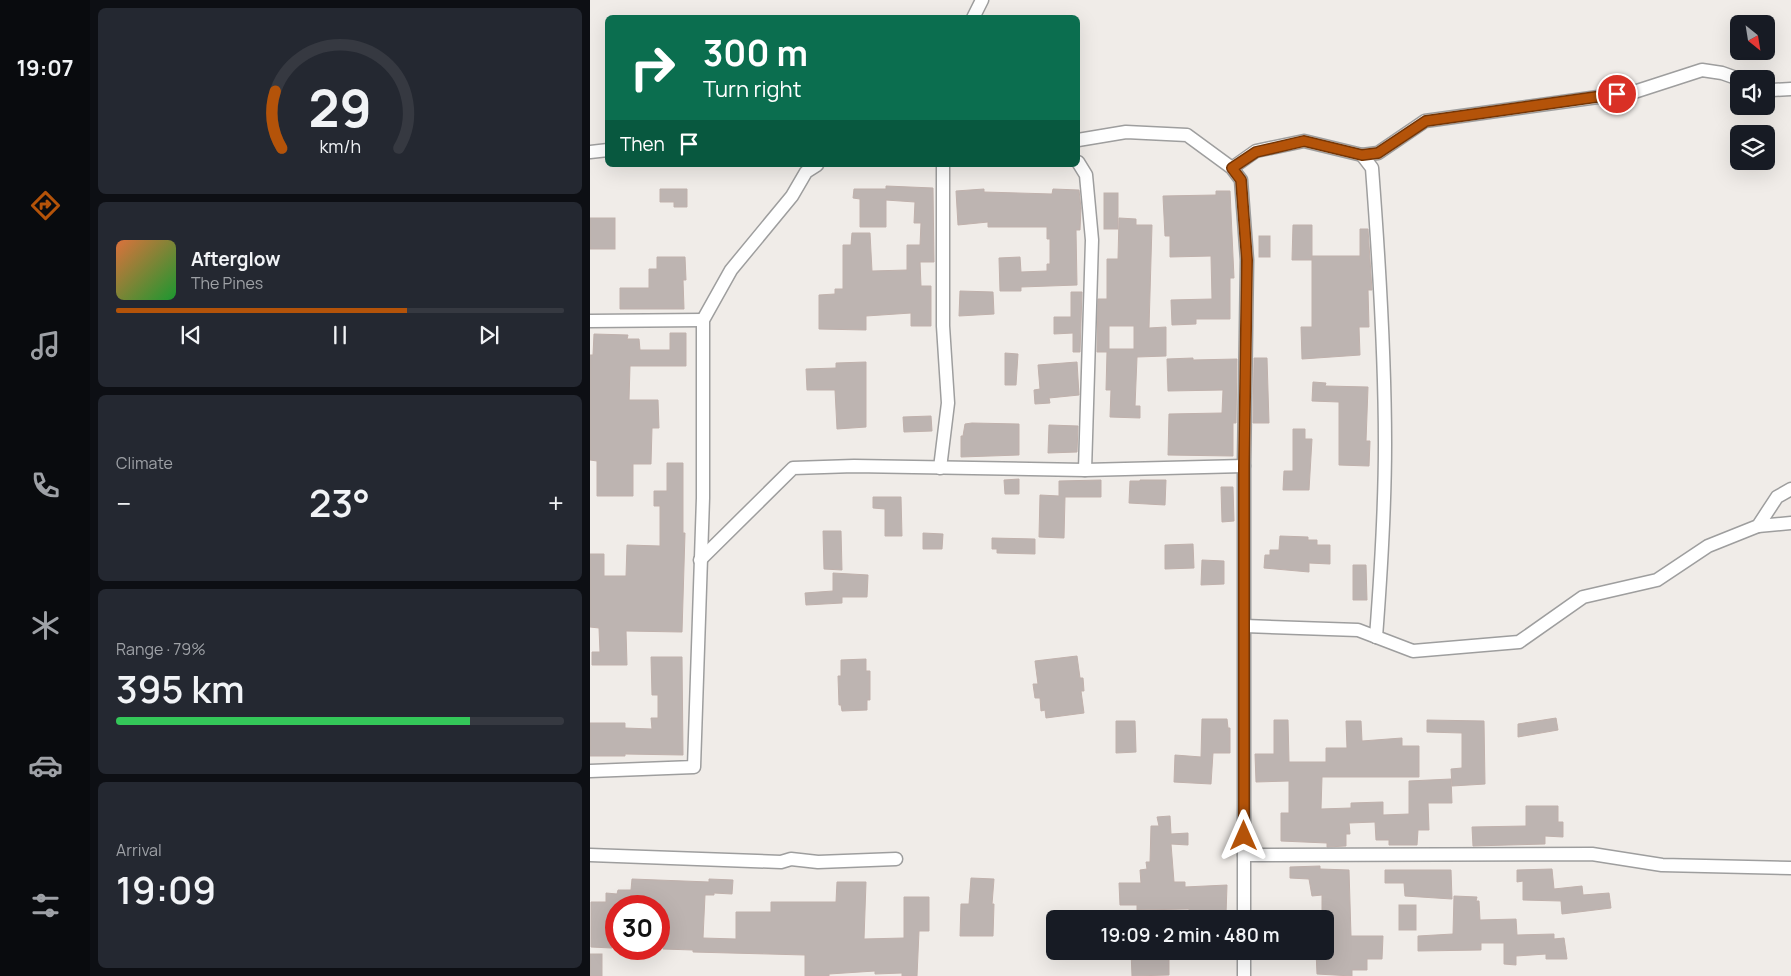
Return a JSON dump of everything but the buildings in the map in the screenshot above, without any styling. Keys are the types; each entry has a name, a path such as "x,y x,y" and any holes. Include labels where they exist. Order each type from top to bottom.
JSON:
{"street":[{"path":"975,15 982,0"},
{"path":"1232,168 1256,152 1304,141 1362,155 1378,153 1426,121 1634,92 1702,70 1722,72 1730,75"},
{"path":"1775,90 1791,89"},
{"path":"1080,140 1126,132 1187,136 1232,168 1241,180 1247,260 1244,466 1244,910"},
{"path":"590,152 605,150"},
{"path":"1362,155 1372,168 1381,299 1385,443 1383,537 1376,637"},
{"path":"1080,165 1086,175 1092,240 1085,470"},
{"path":"590,770 694,766 700,560 703,320 731,270 792,196 806,172 814,167"},
{"path":"940,468 948,403 943,326 943,167"},
{"path":"590,321 703,320"},
{"path":"700,560 794,468 854,466 1085,470 1244,466"},
{"path":"1758,526 1777,497 1791,489"},
{"path":"1245,626 1358,630 1413,651 1519,642 1583,596 1657,580 1708,546 1758,526 1791,522"},
{"path":"1244,855 1592,854 1662,865 1791,868"},
{"path":"590,855 781,862 791,859 818,862 896,859"},
{"path":"1244,960 1244,976"}],"route":[{"path":"1244,836 1244,466 1247,260 1241,180 1232,168 1256,152 1304,141 1362,155 1378,153 1426,121 1617,94"}]}
